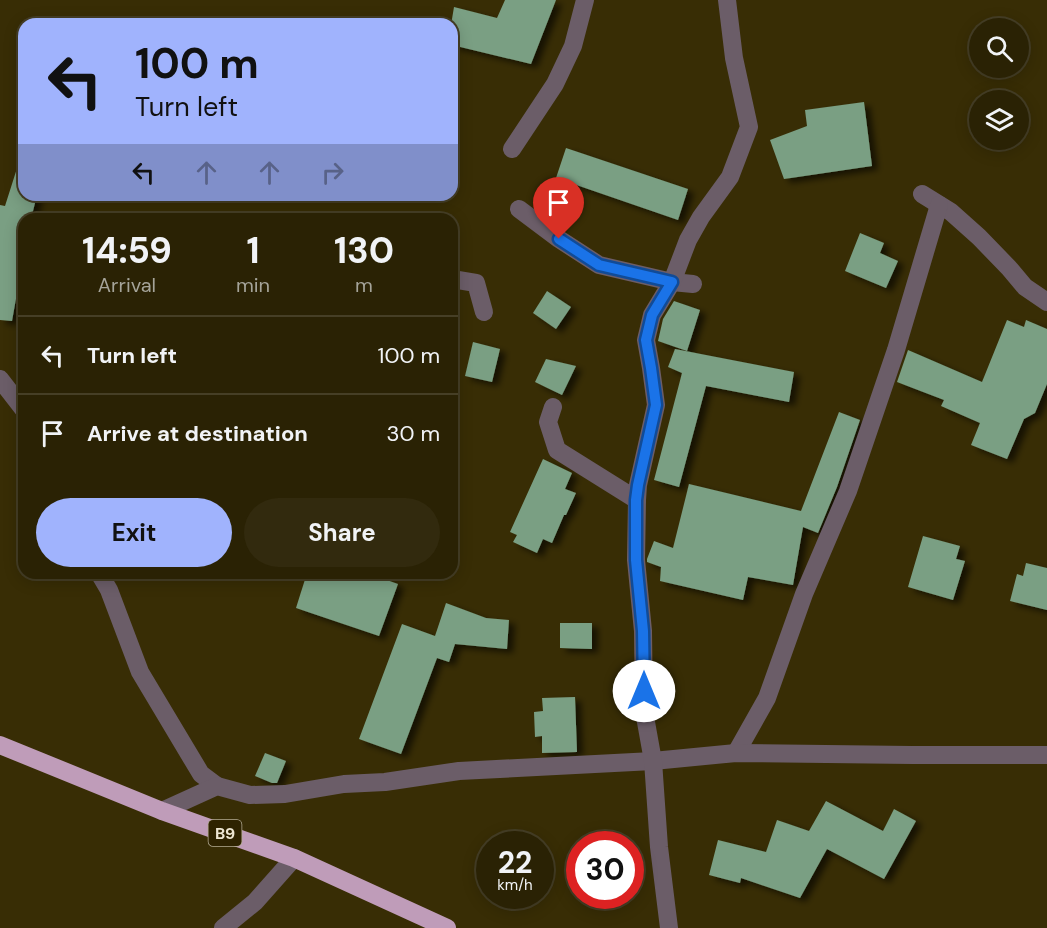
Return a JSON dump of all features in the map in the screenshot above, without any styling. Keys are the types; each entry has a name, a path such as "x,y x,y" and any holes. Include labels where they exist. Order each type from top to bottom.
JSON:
{"highway":[{"name":"B9","path":"0,745 162,811 294,858 447,928"}],"street":[{"path":"512,149 555,84 573,46 585,0"},
{"path":"669,928 659,847 653,760 644,711 643,631 636,560 636,500 656,405 646,340 652,315 672,282 688,240 701,217 730,177 749,127 734,58 726,0"},
{"path":"922,194 951,212 979,237 1025,287 1047,302"},
{"path":"736,753 767,698 804,594 848,491 896,350 939,205"},
{"path":"519,208 559,239 599,265 693,285"},
{"path":"458,280 476,283 484,312"},
{"path":"0,379 18,402"},
{"path":"553,408 548,422 557,450 636,500"},
{"path":"103,579 109,590 140,672 201,774 218,786 250,795 285,794 344,784 385,782 459,771 736,753 1047,755"},
{"path":"162,811 218,786"},
{"path":"223,928 255,902 294,858"}],"building":[{"path":"505,0 556,0 531,64 458,46 458,18 452,18 454,7 497,18"},
{"path":"864,102 872,166 784,179 770,140 807,126 805,110"},
{"path":"566,148 688,189 678,220 556,178"},
{"path":"18,165 18,201 36,201 32,213 18,213 18,288 12,321 0,320 0,205 5,206"},
{"path":"860,233 884,243 880,253 898,261 886,288 845,271"},
{"path":"547,291 571,307 556,329 533,313"},
{"path":"674,301 700,310 687,351 658,341 663,319"},
{"path":"1007,320 1024,327 1026,320 1047,329 1047,384 1035,413 1024,419 1007,459 971,445 980,423 941,406 944,400 897,382 908,350 982,382"},
{"path":"473,342 500,349 492,382 465,376"},
{"path":"675,349 794,372 789,402 706,386 679,487 654,480 682,373 668,367"},
{"path":"546,359 576,366 562,395 535,382"},
{"path":"839,412 860,420 818,533 803,527 793,585 748,577 743,600 660,581 661,567 647,562 647,559 654,541 673,548 689,484 801,511"},
{"path":"543,459 572,473 565,489 576,493 552,543 543,539 537,553 513,542 517,535 510,532"},
{"path":"923,536 960,546 956,559 965,561 953,600 908,587"},
{"path":"1026,563 1047,568 1047,610 1010,601 1017,574 1023,576"},
{"path":"305,579 384,579 398,584 379,636 296,608"},
{"path":"446,603 486,618 509,620 507,649 455,644 449,662 437,658 401,754 359,739 402,624 435,636"},
{"path":"560,623 592,623 592,649 560,648"},
{"path":"575,697 577,752 542,753 542,736 535,737 534,712 543,711 542,698"},
{"path":"265,753 286,761 277,783 255,776"},
{"path":"826,801 883,831 894,809 916,821 884,879 827,849 800,898 741,878 740,883 709,875 718,840 766,852 777,820 809,831"}],"route":[{"path":"559,239 599,265 672,282 652,315 646,340 656,405 636,500 636,560 643,631 644,691"}]}
